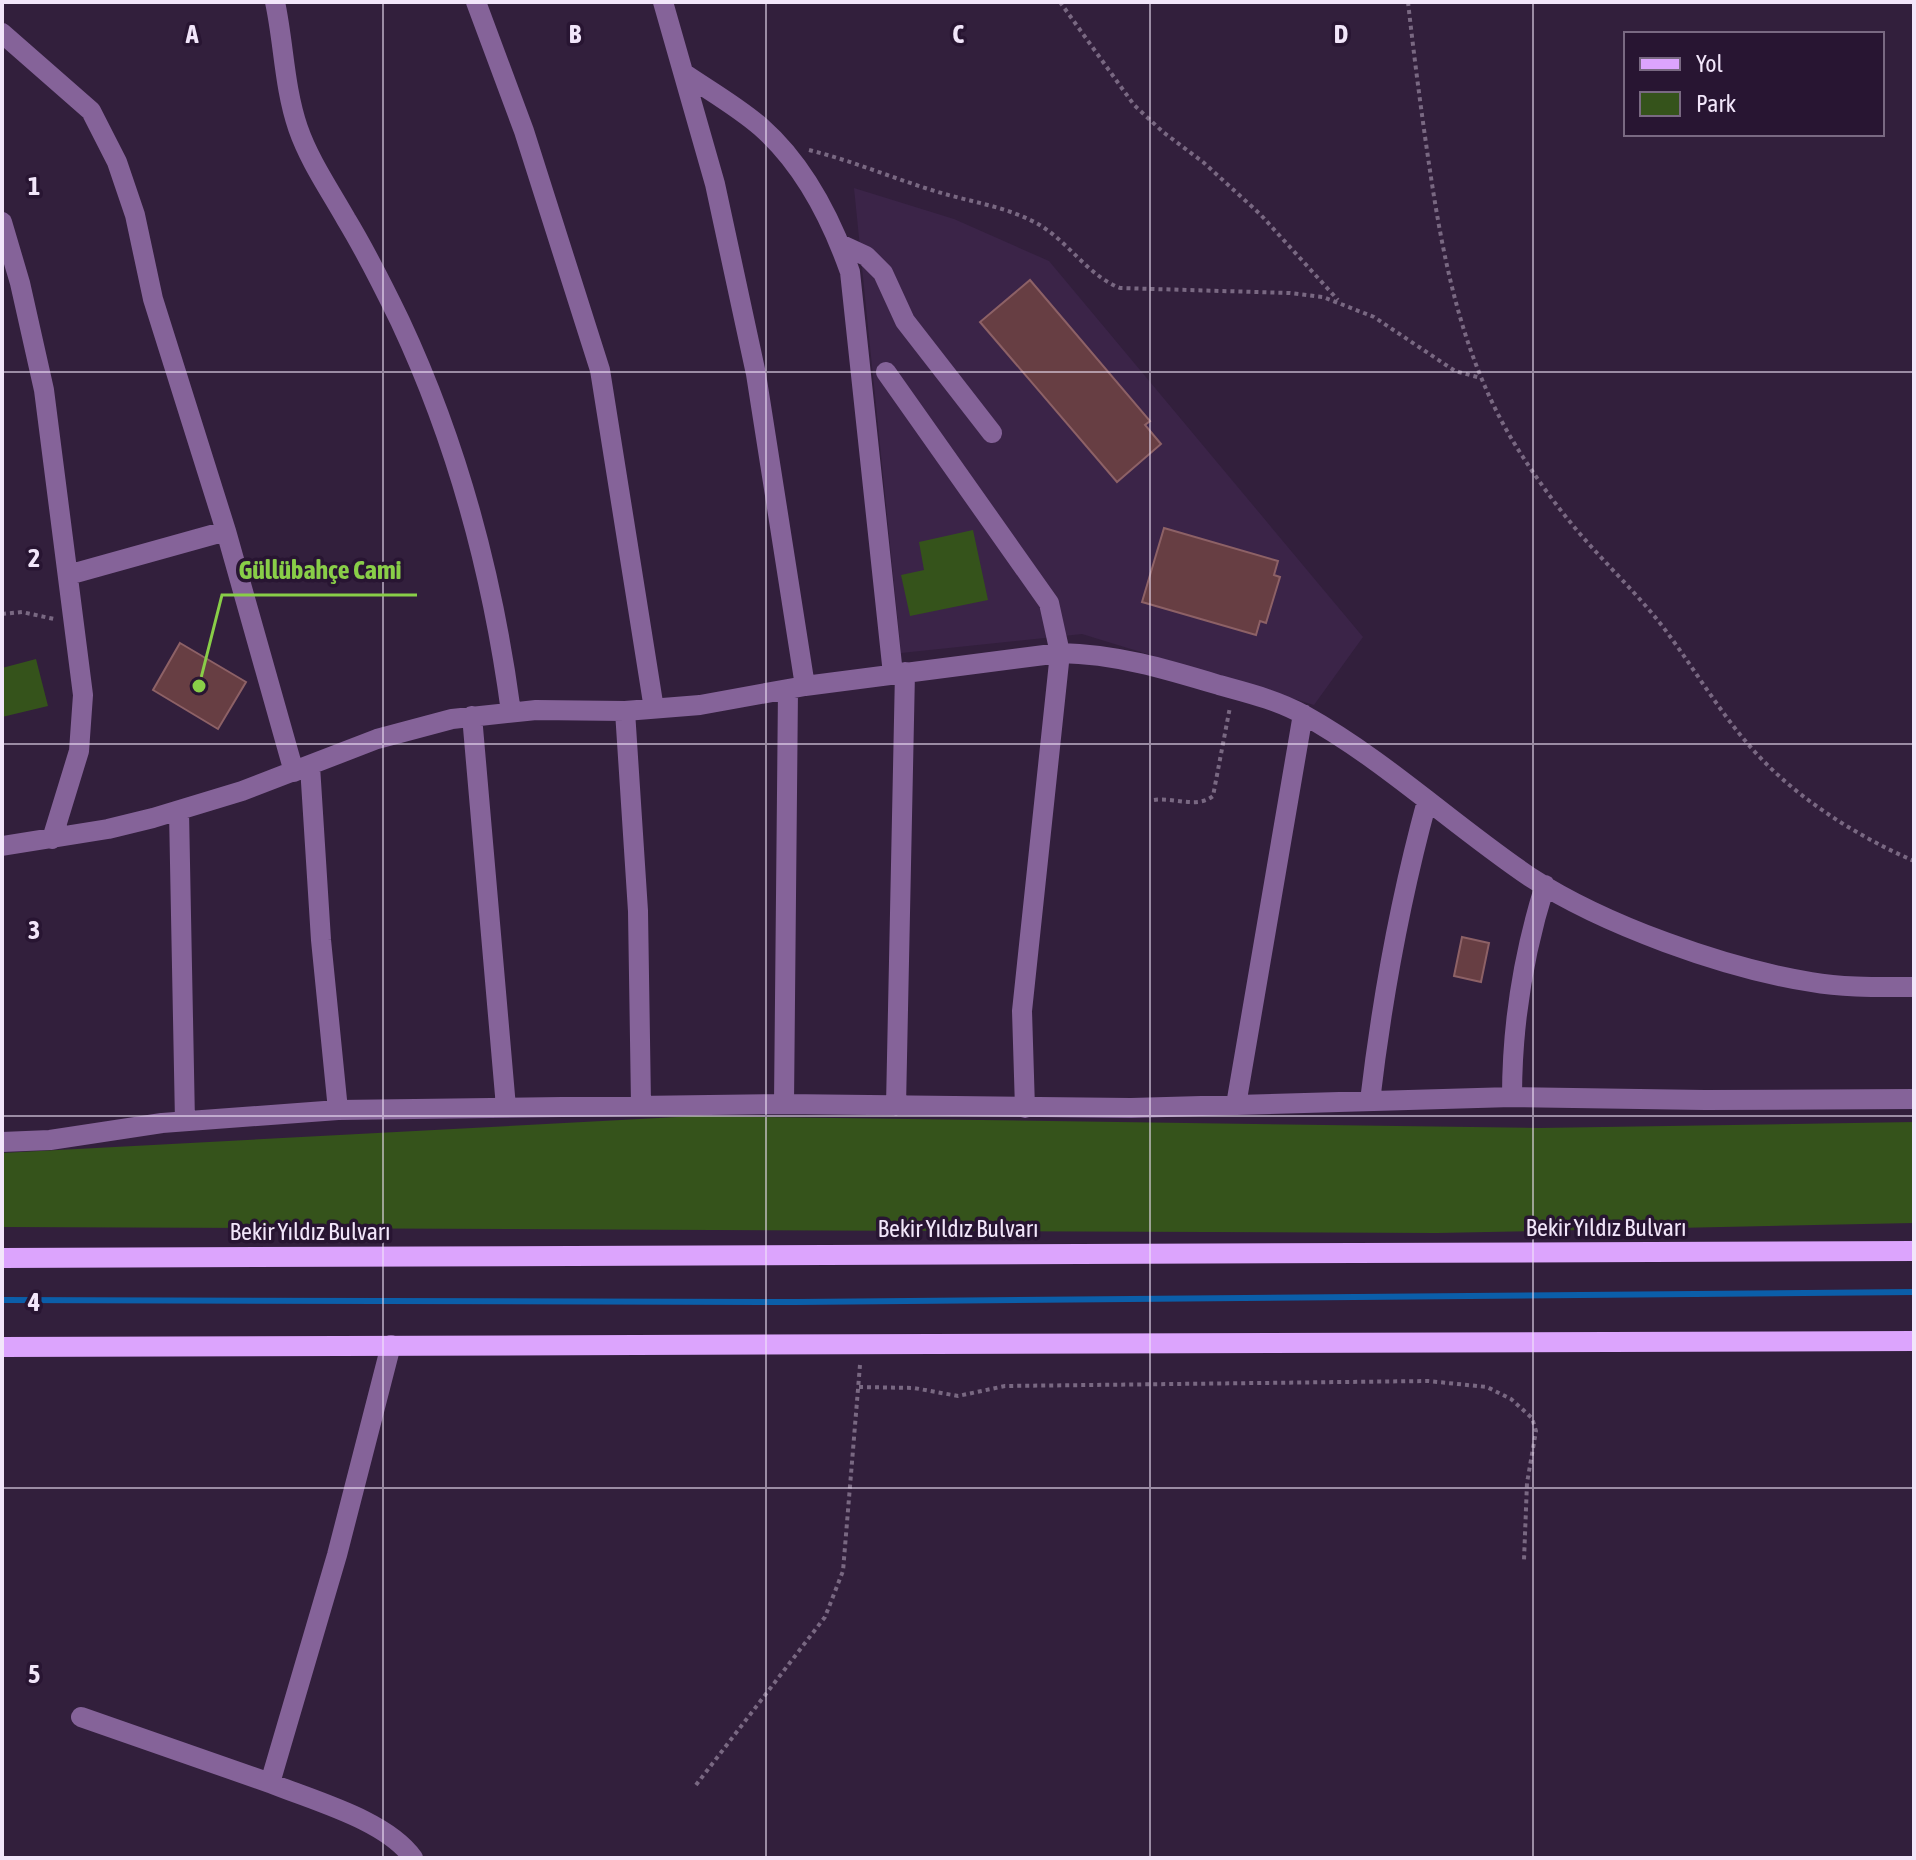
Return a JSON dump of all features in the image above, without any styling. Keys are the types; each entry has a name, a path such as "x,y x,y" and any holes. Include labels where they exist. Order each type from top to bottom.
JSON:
{"main road":[{"name":"Bekir Yıldız Bulvarı","path":"2,1258 1914,1251"},
{"path":"2,1347 1914,1341"}],"street":[{"path":"275,2 287,85 298,129 375,270 400,323 458,471 485,566 511,712"},
{"path":"476,2 524,131 600,370 654,709"},
{"path":"663,2 715,184 756,374 796,688 784,1104"},
{"path":"2,33 91,111 117,162 135,215 153,299 302,769 338,1110"},
{"path":"685,74 745,114 777,142 814,193 840,244 850,272 899,673 896,1106"},
{"path":"2,222 20,283 44,390 83,695 82,733 52,839"},
{"path":"840,244 866,256 883,273 905,321 992,433"},
{"path":"886,372 1049,603 1060,653 1022,1011 1025,1108"},
{"path":"68,575 226,531"},
{"path":"2,846 108,829 179,811 302,769 377,739 472,716 700,705 899,673 1060,653 1114,656 1280,702 1303,714 1545,885 1635,930 1753,970 1814,983 1914,987"},
{"path":"625,711 638,911 641,1104"},
{"path":"1236,1105 1303,714"},
{"path":"472,716 506,1107"},
{"path":"1370,1101 1393,941 1427,801"},
{"path":"179,811 185,1122"},
{"path":"1512,1097 1518,997 1545,885"},
{"path":"2,1142 50,1140 185,1122 338,1110 641,1104 1025,1108 1512,1097 1914,1099"},
{"path":"270,1783 337,1555 391,1345"},
{"path":"81,1717 270,1783 384,1830 413,1858"}],"path":[{"path":"1060,2 1134,105 1260,214 1340,301"},
{"path":"1408,2 1439,234 1459,317 1481,378 1504,426 1566,518 1658,620 1748,744 1806,797 1882,846 1914,861"},
{"path":"777,142 1024,217 1057,237 1101,279 1120,288 1307,294 1340,301 1374,317 1455,371 1481,378"},
{"path":"2,614 35,614 74,629"},
{"path":"1154,800 1178,799 1198,803 1213,796 1233,689"},
{"path":"696,1785 825,1617 833,1602 843,1571 859,1387 914,1388 958,1396 1005,1386 1428,1381 1487,1387 1511,1399 1528,1413 1536,1431 1527,1483 1524,1560"}],"shaded area":[{"path":"854,188 954,219 1049,261 1363,637 1314,705 1082,634 901,653"}],"green space":[{"path":"973,530 988,600 910,616 901,575 924,570 919,542"},
{"path":"36,659 48,706 2,717 2,668"},
{"path":"696,1116 1539,1128 1914,1122 1914,1223 1437,1233 2,1227 2,1153"}],"building":[{"path":"1030,280 1150,421 1145,425 1161,444 1117,482 980,322"},
{"path":"1164,528 1278,561 1274,575 1280,577 1266,623 1260,621 1256,635 1142,602"},
{"path":"180,643 246,682 218,729 153,690"},
{"path":"1462,937 1489,943 1481,982 1454,976"}],"waterway":[{"path":"2,1300 797,1302 1914,1292"}],"place":[{"name":"Güllübahçe Cami","path":"199,686"}]}
